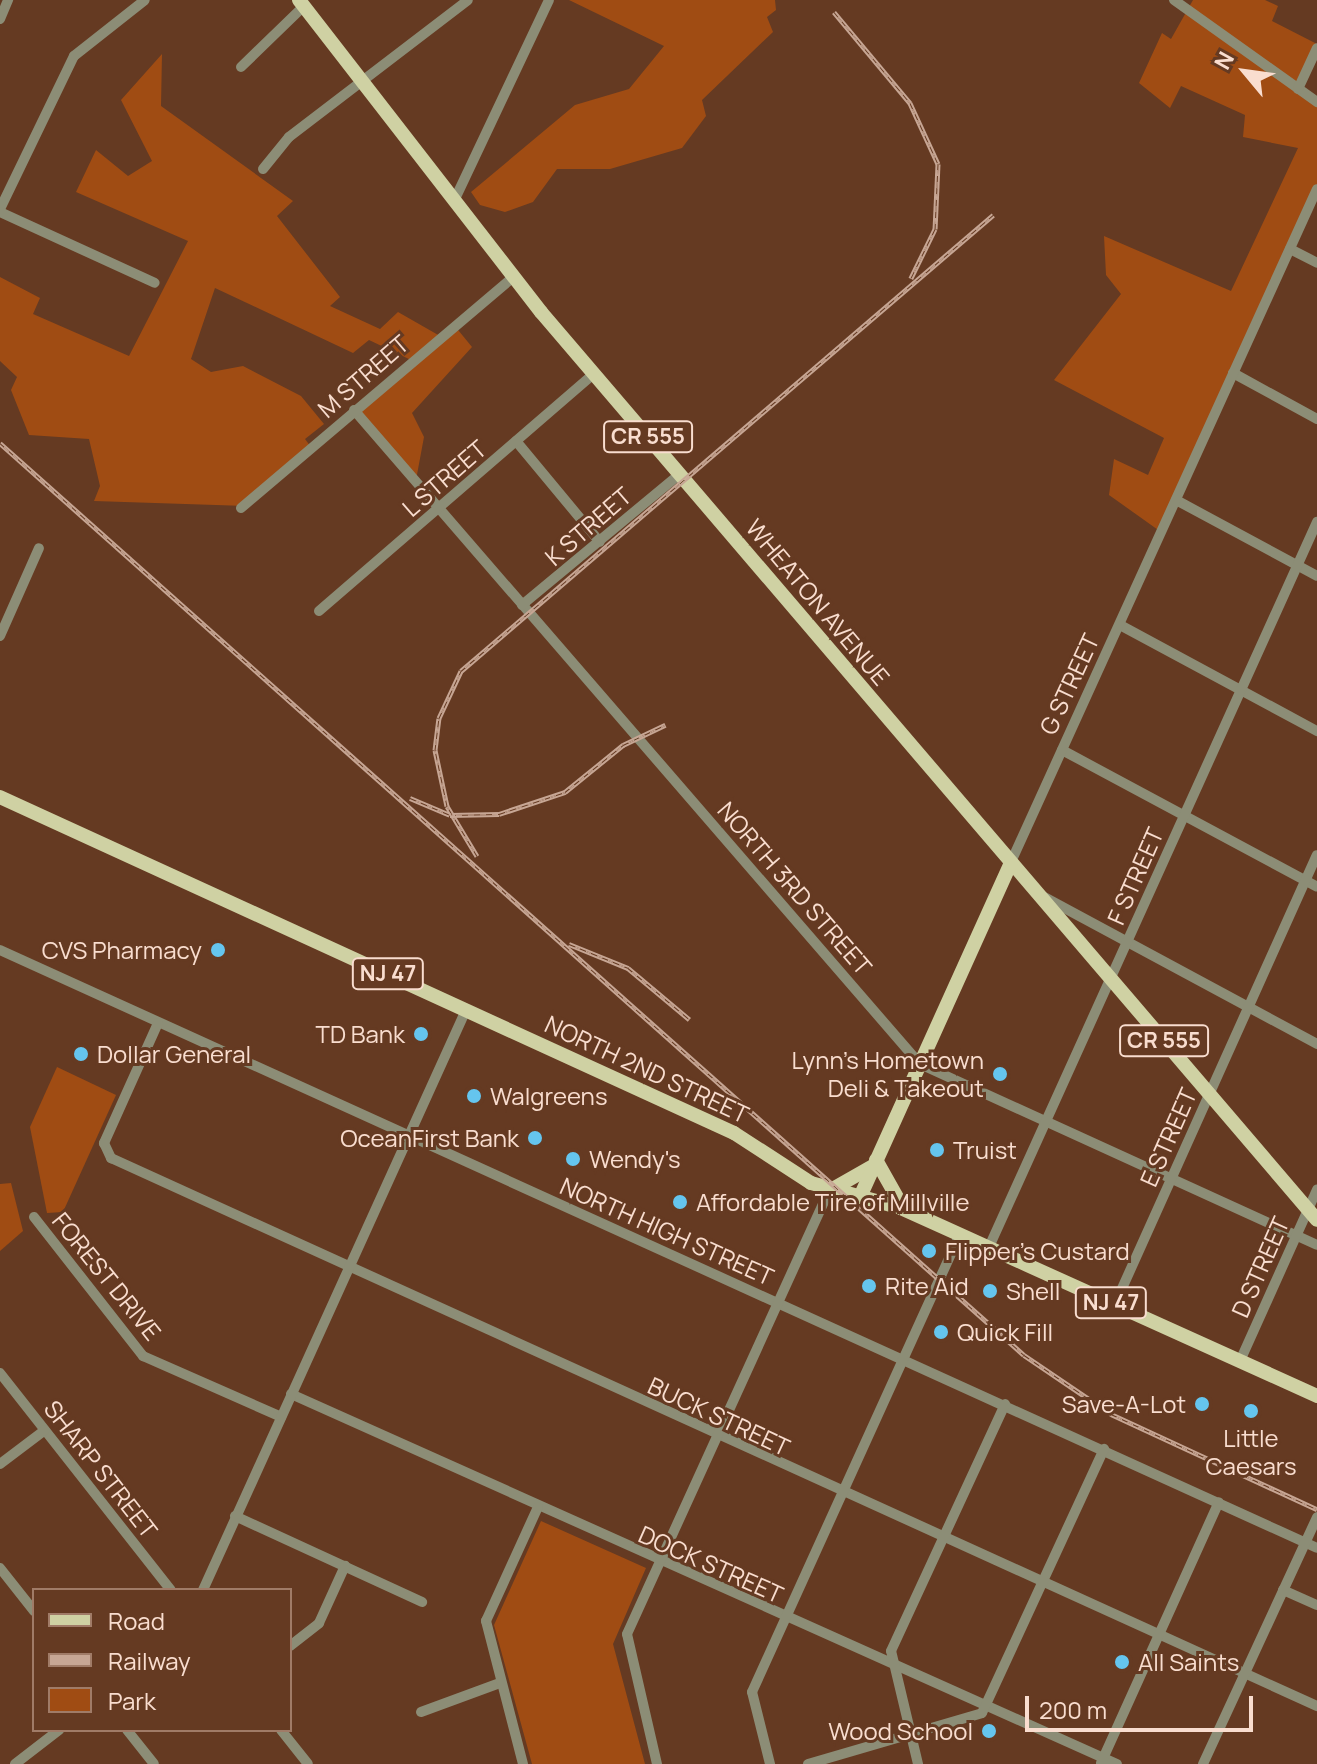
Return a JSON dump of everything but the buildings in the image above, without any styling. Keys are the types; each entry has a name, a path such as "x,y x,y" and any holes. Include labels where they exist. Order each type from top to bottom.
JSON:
{"main road":[{"name":"WHEATON AVENUE","path":"301,3 513,277 1312,1215"},
{"name":"NORTH 2ND STREET","path":"0,797 734,1133 829,1191 905,1209 1317,1396"},
{"name":"G STREET","path":"860,1197 1011,862"},
{"path":"829,1191 876,1160 885,1186 905,1209"}],"street":[{"path":"0,19 8,0"},
{"path":"145,0 74,56 0,210 155,283"},
{"path":"263,169 289,137 468,0"},
{"path":"454,201 549,0"},
{"path":"1174,0 1317,102"},
{"path":"241,67 301,3"},
{"path":"1298,89 1317,48"},
{"name":"G STREET","path":"1011,862 1317,189"},
{"path":"1290,249 1317,263"},
{"name":"M STREET","path":"241,508 513,277"},
{"path":"1233,373 1317,419"},
{"name":"L STREET","path":"319,611 594,374"},
{"name":"NORTH 3RD STREET","path":"354,410 920,1064 1317,1245"},
{"path":"516,441 600,542"},
{"name":"K STREET","path":"522,605 680,474"},
{"path":"1176,500 1317,576"},
{"name":"F STREET","path":"989,1247 1317,522"},
{"path":"0,636 39,548"},
{"path":"1120,625 1317,731"},
{"path":"1062,750 1317,887"},
{"name":"E STREET","path":"1115,1304 1317,855"},
{"path":"1040,895 1317,1044"},
{"name":"NORTH HIGH STREET","path":"0,950 1317,1548"},
{"path":"204,1588 466,1010"},
{"name":"BUCK STREET","path":"158,1023 104,1143 108,1155 718,1437 1317,1706"},
{"name":"D STREET","path":"1240,1361 1296,1235 1312,1215 1317,1190"},
{"path":"657,1764 626,1646 829,1191"},
{"name":"FOREST DRIVE","path":"34,1217 143,1356 281,1417"},
{"path":"770,1764 752,1692 960,1234"},
{"name":"SHARP STREET","path":"0,1373 169,1588"},
{"name":"DOCK STREET","path":"291,1394 784,1619 1102,1761 1117,1764"},
{"path":"918,1764 890,1665 1005,1404"},
{"path":"0,1464 45,1430"},
{"path":"808,1764 968,1722 986,1707 1104,1449"},
{"path":"1102,1761 1219,1502"},
{"path":"523,1764 486,1621 538,1507"},
{"path":"235,1516 422,1602"},
{"path":"1203,1764 1317,1517"},
{"path":"292,1644 319,1623 345,1566"},
{"path":"0,1568 32,1608"},
{"path":"1283,1590 1317,1605"},
{"path":"421,1712 500,1683"},
{"path":"15,1764 56,1732"},
{"path":"129,1732 154,1764"},
{"path":"283,1732 308,1764"}],"green space":[{"path":"569,0 775,0 776,10 767,17 773,32 702,100 706,116 682,148 610,169 557,169 533,202 505,212 480,205 471,192 575,105 629,89 664,46"},
{"path":"1193,0 1265,0 1278,6 1272,21 1317,44 1300,88 1317,100 1317,188 1161,532 1109,495 1114,459 1148,475 1164,438 1054,380 1121,294 1106,275 1104,236 1231,291 1298,148 1243,137 1245,115 1181,86 1170,108 1139,83 1162,33 1171,39"},
{"path":"162,54 161,106 293,201 277,216 340,297 330,306 380,329 398,312 440,336 454,325 472,347 412,413 424,437 416,480 357,407 411,360 369,340 353,353 215,288 191,359 211,372 243,366 301,396 324,424 305,439 311,447 246,506 94,501 100,486 89,439 29,435 11,390 17,377 0,361 0,277 40,298 33,314 129,356 188,241 76,192 96,150 128,176 152,161 121,100"},
{"path":"57,1067 116,1095 63,1212 47,1213 30,1127"},
{"path":"11,1183 23,1231 0,1251 0,1184"},
{"path":"541,1521 646,1568 613,1644 645,1764 532,1764 494,1625"}],"railway":[{"path":"834,12 910,103 938,164 935,229 911,278"},
{"path":"477,856 447,806 435,750 439,718 461,671 993,215"},
{"path":"0,443 1024,1355 1111,1414 1317,1509"},
{"path":"410,798 450,815 499,814 565,792 623,745 665,725"},
{"path":"569,944 628,968 689,1019"}],"place":[{"name":"CVS Pharmacy","path":"218,950"},
{"name":"TD Bank","path":"421,1034"},
{"name":"Dollar General","path":"81,1054"},
{"name":"Lynn's Hometown Deli & Takeout","path":"1000,1074"},
{"name":"Walgreens","path":"474,1096"},
{"name":"OceanFirst Bank","path":"535,1138"},
{"name":"Truist","path":"937,1150"},
{"name":"Wendy's","path":"573,1159"},
{"name":"Affordable Tire of Millville","path":"680,1202"},
{"name":"Flipper's Custard","path":"929,1251"},
{"name":"Rite Aid","path":"869,1286"},
{"name":"Shell","path":"990,1291"},
{"name":"Quick Fill","path":"941,1332"},
{"name":"Save-A-Lot","path":"1202,1404"},
{"name":"Little Caesars","path":"1251,1411"},
{"name":"All Saints","path":"1122,1662"},
{"name":"Wood School","path":"989,1731"}]}
